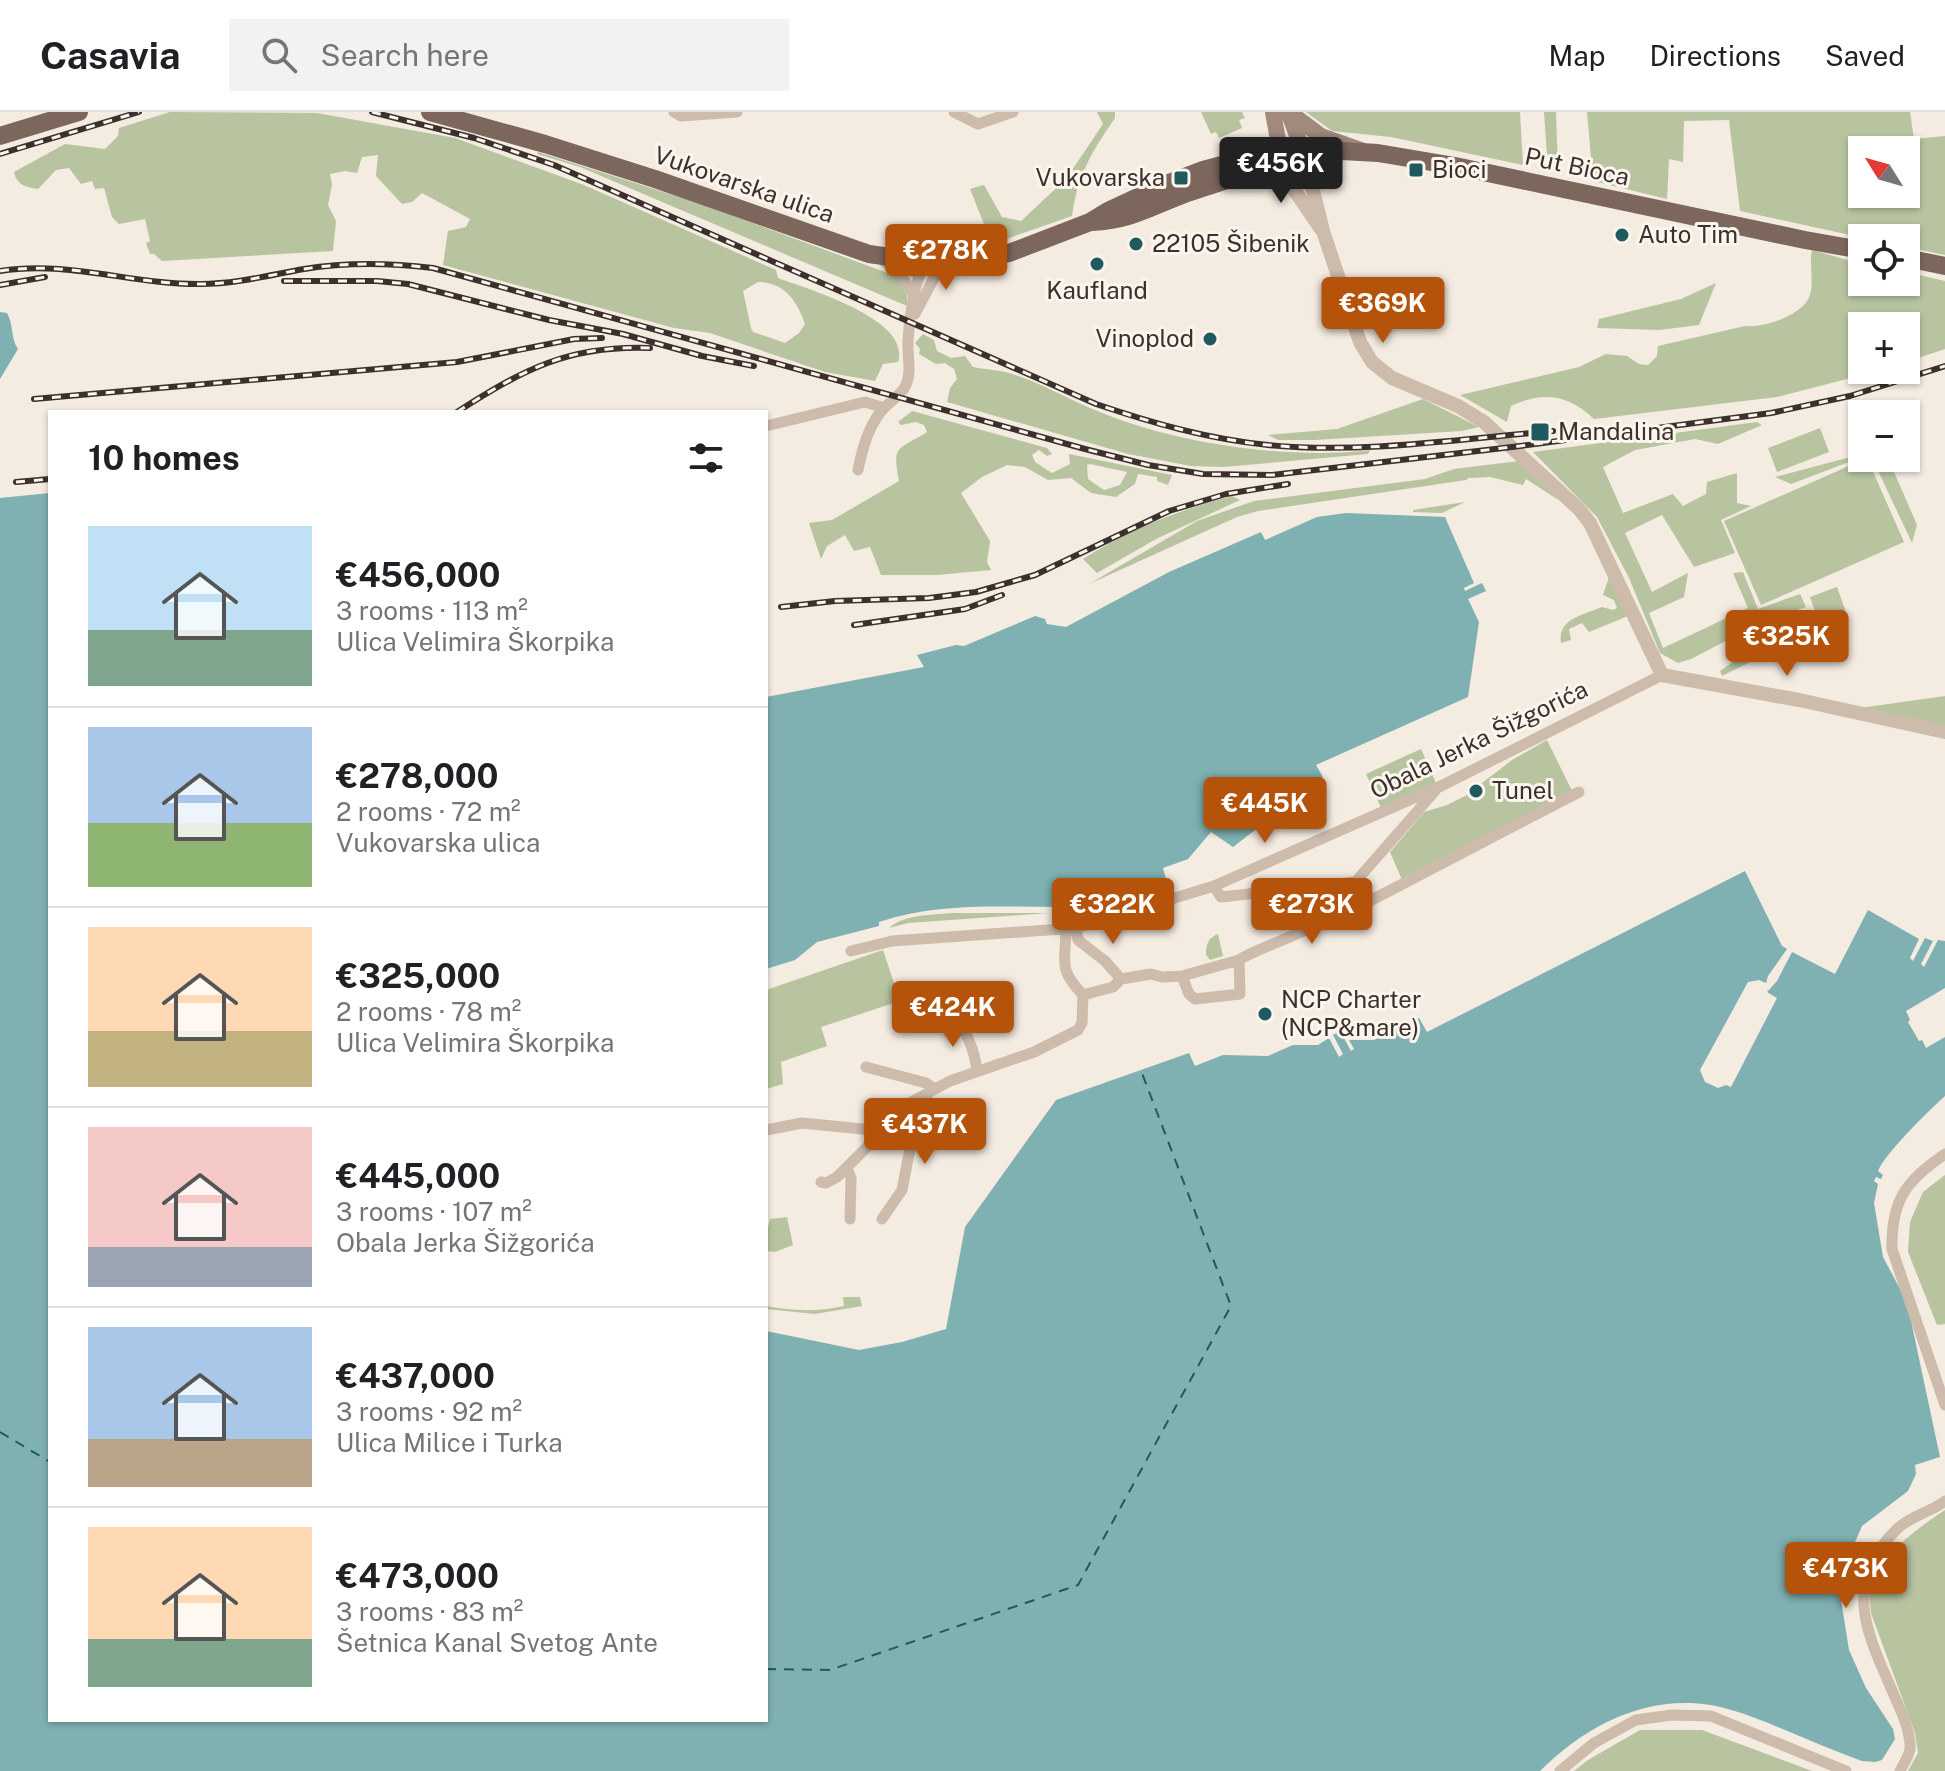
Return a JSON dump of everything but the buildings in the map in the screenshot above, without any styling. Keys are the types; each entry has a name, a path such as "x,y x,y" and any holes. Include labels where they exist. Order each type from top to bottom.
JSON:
{"main road":[{"path":"0,136 79,112"},
{"name":"Vukovarska ulica","path":"430,112 642,175 869,254 929,263 962,264 990,259 1090,222 1136,198 1203,170 1259,155 1281,157"},
{"path":"1273,112 1281,157"},
{"path":"1289,112 1321,136 1362,151"},
{"path":"1289,112 1304,154"},
{"name":"Put Bioca","path":"1281,157 1362,151 1455,166 1848,247"},
{"path":"1920,261 1945,266"}],"street":[{"path":"674,112 681,116 737,112"},
{"path":"954,112 978,124 1013,112"},
{"path":"1304,154 1323,231 1360,342 1372,362 1392,378 1458,406 1484,422 1579,509 1590,523 1662,675 1799,700 1945,732"},
{"path":"1281,157 1295,191 1323,231"},
{"path":"869,254 898,271 914,295"},
{"path":"858,470 862,449 884,408 905,386 909,372 908,338 917,278 929,263 935,276 912,318"},
{"path":"768,426 865,402 884,408"},
{"name":"Obala Jerka Šižgorića","path":"851,951 892,941 1071,928 1139,911 1214,886 1439,787 1662,675"},
{"path":"1332,914 1355,882 1439,787"},
{"path":"1083,995 1113,987 1121,979 1151,974 1182,976 1239,960 1257,949 1302,932 1332,914 1366,903 1579,792"},
{"path":"1214,886 1221,897 1355,882"},
{"path":"1071,928 1078,940 1105,961 1121,979"},
{"path":"821,1182 826,1183 837,1177 913,1101 977,1071 1034,1052 1078,1030 1082,1023 1083,995 1064,969 1071,928"},
{"path":"1182,976 1189,994 1195,999 1235,996 1240,994 1239,960"},
{"path":"947,1013 954,1016 974,1051 977,1071"},
{"path":"866,1067 926,1083 932,1092"},
{"path":"882,1219 902,1190 913,1133 932,1092"},
{"path":"768,1130 802,1123 883,1131"},
{"path":"1945,1154 1910,1181 1895,1210 1892,1227 1892,1249 1945,1405"},
{"path":"847,1168 851,1178 850,1219"},
{"path":"1900,1771 1910,1749 1904,1717 1868,1634 1862,1602 1867,1575 1882,1547 1899,1526 1945,1501"},
{"path":"1560,1771 1594,1743 1636,1720 1685,1715 1711,1716 1846,1771"}],"green space":[{"path":"170,112 317,113 455,138 584,185 776,270 778,278 854,308 889,332 898,346 898,362 883,364 875,381 825,372 710,333 674,328 443,265 448,231 466,227 470,219 422,193 412,202 402,204 376,176 378,155 362,157 357,173 345,171 330,174 332,184 328,205 336,221 333,251 162,261 150,254 146,243 150,241 145,219 119,224 112,217 104,188 95,189 92,181 81,184 69,168 56,170 38,189 22,185 15,176 14,172 65,144 105,149 118,136 119,128","holes":["758,282 789,294 805,324 785,343 753,332 751,328 743,291"]},
{"path":"1097,112 1115,112 1115,118 1087,164 1072,216 992,244 970,189 984,185 1002,217 1021,221 1066,179 1103,124"},
{"path":"1201,112 1242,112 1245,118 1239,120 1242,128 1219,138 1216,132 1211,134"},
{"path":"1306,112 1520,112 1523,165 1391,137 1332,131"},
{"path":"1544,112 1556,112 1558,172 1548,169"},
{"path":"1587,112 1910,112 1914,136 1848,136 1848,208 1920,208 1920,138 1945,136 1945,255 1920,250 1920,224 1848,224 1848,235 1740,211 1729,120 1684,121 1683,162 1669,159 1667,199 1593,181"},
{"path":"538,152 701,204 893,275 905,288 907,306 580,167"},
{"path":"1812,250 1848,260 1848,296 1920,296 1920,275 1945,281 1945,349 1920,357 1920,312 1848,312 1848,379 1777,397 1594,419 1575,404 1544,397 1511,406 1507,422 1460,395 1579,367 1606,354 1627,356 1639,364 1648,365 1657,356 1658,346 1782,319 1800,309 1810,295"},
{"path":"1716,283 1699,325 1659,330 1597,328 1599,319 1681,299"},
{"path":"923,334 934,340 937,351 951,358 965,356 973,367 1015,375 1094,410 1167,434 1271,451 1339,453 1370,450 1368,454 1224,467 1191,466 1128,454 947,402 950,388 957,379 954,369 945,363 936,364 919,354 920,349 915,343"},
{"path":"1423,399 1479,427 1462,431 1315,440 1278,440 1268,435 1337,429"},
{"path":"912,411 1047,448 1052,454 1047,456 1039,450 1032,455 1035,462 1052,473 1070,464 1069,454 1172,475 1168,485 1157,481 1157,477 1138,474 1135,484 1116,497 1091,493 1071,478 1048,480 1025,467 1007,465 982,477 961,493 990,541 987,562 991,570 937,575 881,575 870,547 854,551 845,535 827,546 821,559 809,523 832,520 899,481 896,460 899,450 927,432 924,425 916,422 901,425 898,422","holes":["1087,465 1127,472 1120,485 1104,490 1088,479"]},
{"path":"1757,422 1762,425 1718,444 1695,439 1635,450 1603,467 1623,513 1673,494 1683,506 1706,494 1707,482 1737,473 1737,503 1751,506 1721,520 1735,553 1694,567 1662,515 1625,533 1652,592 1688,573 1684,597 1649,613 1663,648 1748,608 1733,573 1743,572 1758,609 1800,594 1806,607 1754,624 1765,644 1789,643 1722,676 1720,671 1753,648 1745,631 1678,663 1660,653 1629,578 1597,517 1533,452"},
{"path":"1820,428 1829,452 1777,472 1768,448"},
{"path":"1848,458 1848,462 1791,484 1775,477"},
{"path":"1519,461 1559,495 1557,499 1526,479 1523,485 1490,477 1258,511 1237,517 1089,584 1197,521 1254,501 1425,479 1454,469"},
{"path":"1848,466 1848,472 1873,472 1904,542 1761,605 1724,521"},
{"path":"1879,472 1894,472 1917,525 1912,543"},
{"path":"1232,496 1240,500 1156,539 1097,573 1083,559 1118,538 1155,522"},
{"path":"1465,502 1442,513 1413,512 1413,510"},
{"path":"1610,574 1628,616 1589,632 1582,623 1569,629 1571,640 1561,643 1563,628 1573,619 1602,607 1617,608 1614,600 1603,595"},
{"path":"1837,587 1846,612 1819,622 1810,597"},
{"path":"1945,696 1945,727 1860,708"},
{"path":"1547,740 1573,793 1402,880 1390,852 1424,812 1465,796 1512,760"},
{"path":"1421,749 1436,783 1381,808 1366,774"},
{"path":"1162,887 1163,892 1082,913 1081,910 1087,906"},
{"path":"953,913 1050,913 908,923 889,928 911,918"},
{"path":"1218,934 1223,956 1210,960 1206,955 1207,945"},
{"path":"883,950 900,1001 821,1027 827,1046 781,1062 783,1084 768,1088 768,989"},
{"path":"1945,1175 1945,1324 1937,1325 1908,1252 1910,1222 1923,1192"},
{"path":"787,1217 793,1245 775,1252 768,1251 770,1219"},
{"path":"843,1297 860,1297 862,1306 815,1314 768,1309 768,1306 805,1310 844,1306"},
{"path":"1945,1510 1945,1771 1908,1771 1918,1753 1915,1733 1871,1613 1869,1593 1872,1581 1888,1557"},
{"path":"1640,1730 1702,1730 1812,1771 1574,1771"}],"water":[{"path":"0,312 7,313 18,349 0,379"},
{"path":"48,493 48,1722 768,1722 768,1331 859,1350 946,1329 965,1227 1056,1100 1189,1053 1195,1066 1223,1055 1268,1056 1293,1045 1318,1045 1329,1038 1339,1057 1343,1054 1333,1035 1340,1031 1351,1051 1354,1049 1349,1040 1374,1040 1419,1018 1427,1032 1745,871 1782,946 1787,949 1766,983 1759,980 1748,982 1700,1070 1705,1082 1718,1088 1731,1087 1777,998 1767,992 1777,981 1792,952 1835,974 1868,910 1919,939 1910,958 1913,961 1925,938 1933,941 1921,964 1924,967 1938,940 1945,941 1945,988 1906,1011 1908,1022 1926,1048 1945,1037 1945,1096 1897,1144 1878,1171 1883,1175 1881,1179 1876,1177 1874,1181 1878,1184 1874,1203 1883,1257 1907,1302 1940,1457 1915,1465 1916,1474 1908,1491 1862,1526 1838,1581 1849,1650 1866,1688 1893,1729 1895,1739 1882,1760 1862,1761 1735,1711 1681,1703 1630,1712 1605,1723 1582,1736 1540,1771 0,1771 0,498"},
{"path":"1346,513 1445,517 1474,583 1464,588 1465,591 1482,583 1486,591 1468,599 1479,622 1468,697 1316,765 1323,777 1233,847 1211,832 1188,859 1163,868 1166,879 1072,904 1067,895 1062,895 1062,907 946,908 901,916 879,922 879,926 817,942 795,960 768,968 768,697 924,667 917,655 956,645 964,646 1035,616 1045,619 1047,624 1066,627 1169,572 1261,532 1265,540 1317,517"}],"ferry route":[{"path":"768,1669 830,1670 1078,1585 1231,1306 1140,1068"},
{"path":"0,1432 48,1461"}],"railway":[{"path":"0,154 139,112"},
{"path":"372,112 474,138 554,165 1096,404 1159,424 1224,439 1268,445 1339,448 1553,431"},
{"path":"0,271 51,269 151,281 214,284 336,265 385,264 433,268 1085,449 1148,465 1203,474 1272,475 1771,413 1850,396 1945,366"},
{"path":"0,285 45,277"},
{"path":"284,281 408,284 549,320 623,334 702,356 754,366"},
{"path":"34,399 457,362 574,339 602,338"},
{"path":"460,410 504,383 548,363 595,351 650,348"},
{"path":"16,482 48,479"},
{"path":"781,607 976,592 1035,575 1169,511 1226,494 1288,484"},
{"path":"854,625 965,609 1002,595"}],"place":[{"name":"Bioci","path":"1416,170"},
{"name":"Vukovarska","path":"1181,178"},
{"name":"Auto Tim","path":"1622,235"},
{"name":"22105 Šibenik","path":"1136,244"},
{"name":"Kaufland","path":"1097,264"},
{"name":"Vinoplod","path":"1210,339"},
{"name":"Mandalina","path":"1540,432"},
{"name":"Tunel","path":"1476,791"},
{"name":"NCP Charter (NCP&mare)","path":"1265,1014"}]}
